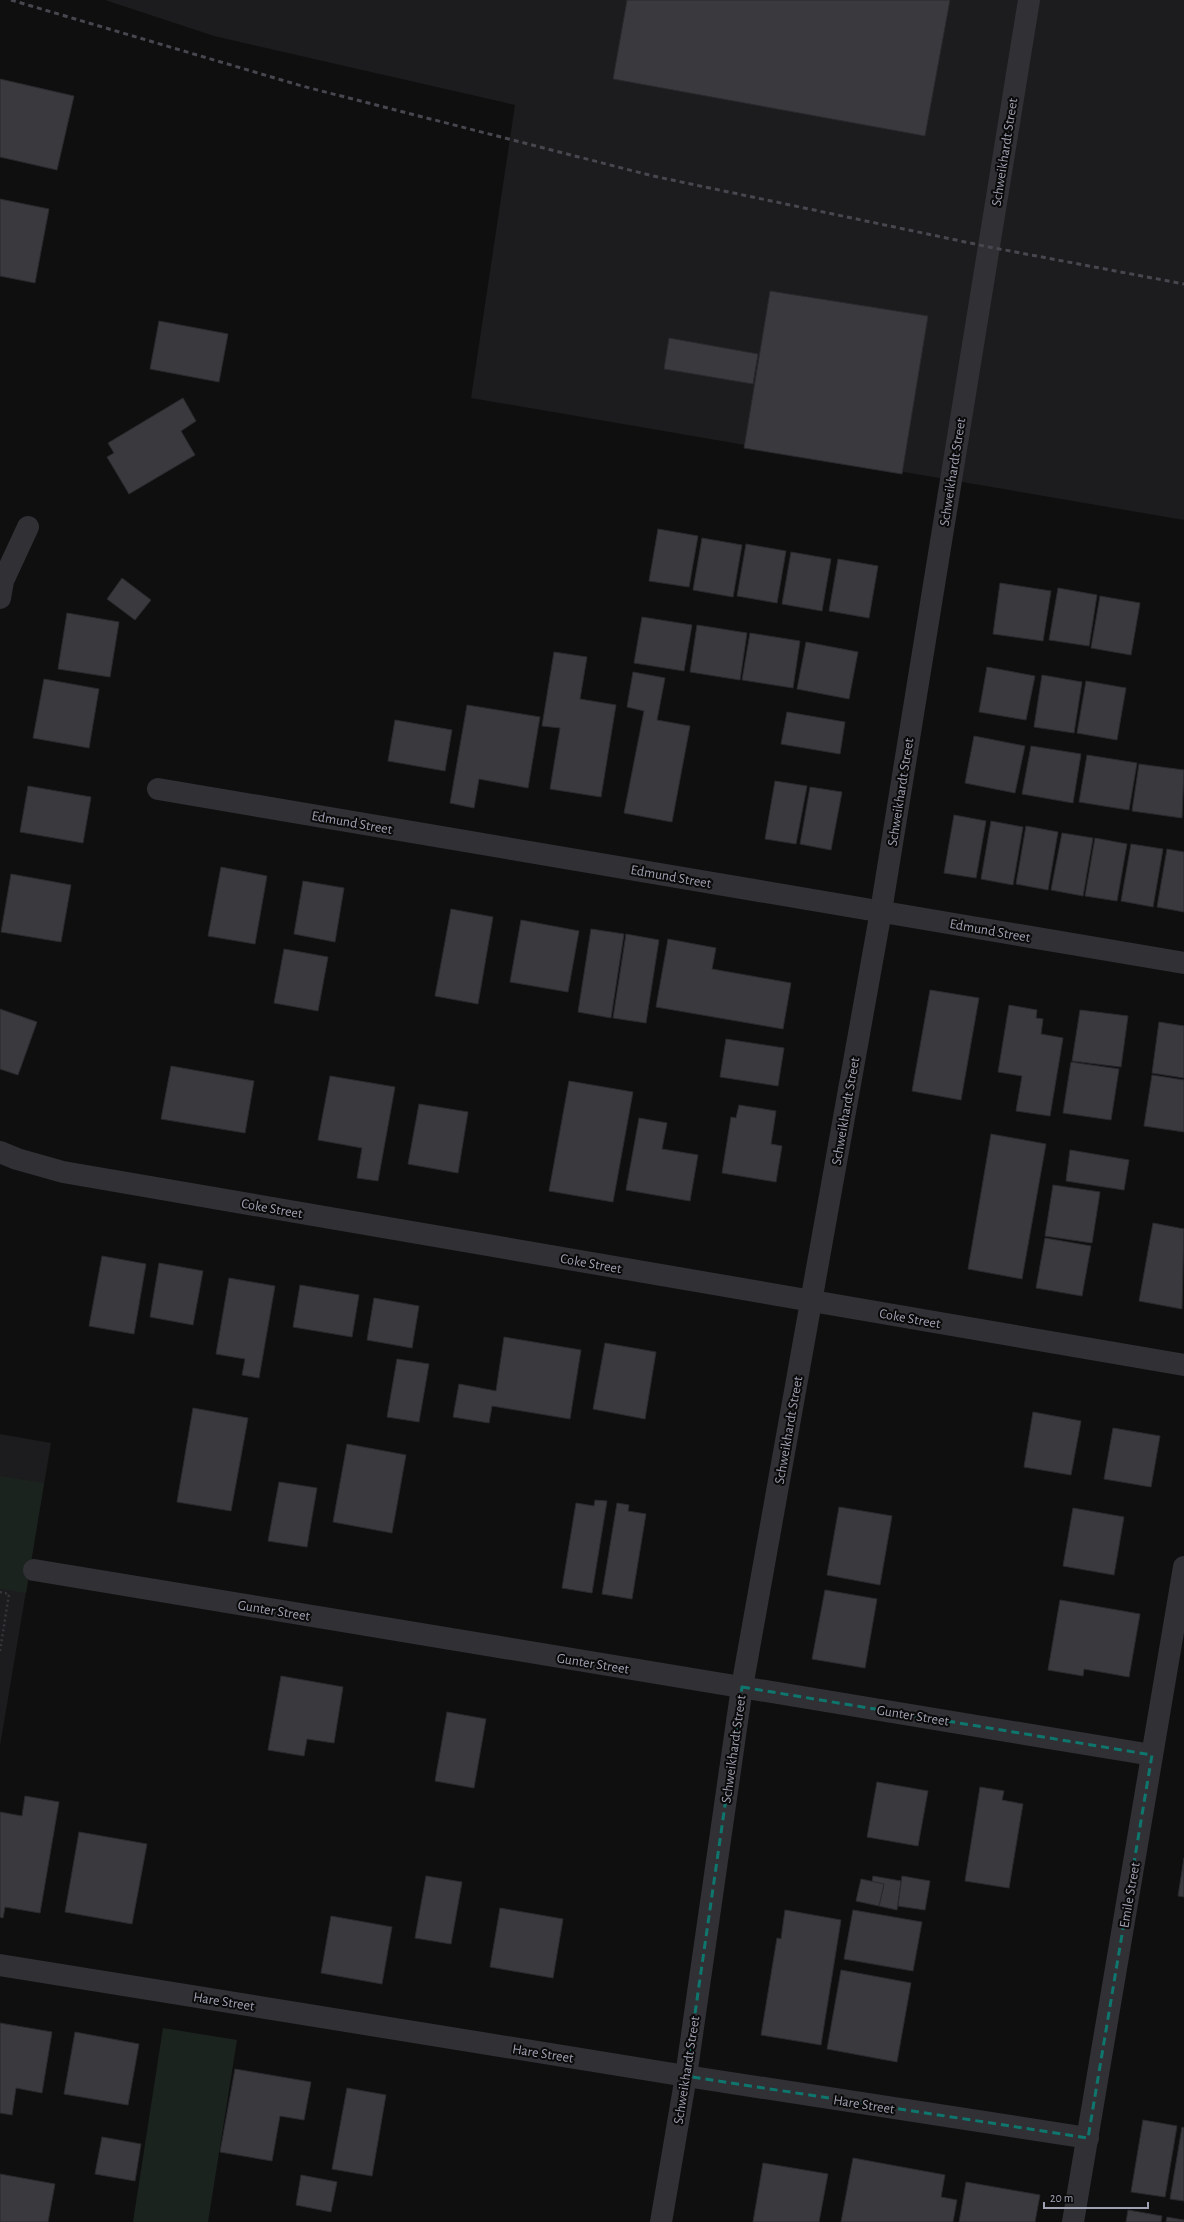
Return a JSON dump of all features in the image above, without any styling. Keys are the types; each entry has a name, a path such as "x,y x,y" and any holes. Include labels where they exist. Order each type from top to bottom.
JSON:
{"street":[{"name":"Schweikhardt Street","path":"661,2222 686,2076 742,1688 881,912 1028,0"},
{"path":"0,598 3,581 28,527"},
{"name":"Edmund Street","path":"158,789 1184,963"},
{"name":"Coke Street","path":"0,1152 17,1159 63,1172 1184,1365"},
{"name":"Emile Street","path":"1073,2222 1184,1568"},
{"name":"Gunter Street","path":"34,1570 1152,1755"},
{"name":"Hare Street","path":"0,1965 686,2076 1088,2138"}],"path":[{"path":"0,1592 10,1594 0,1651"}],"highlighted area":[{"path":"742,1687 1152,1755 1088,2138 686,2076"}],"shaded area":[{"path":"105,0 1184,0 1184,520 471,398 515,105 214,36"},
{"path":"0,1434 51,1443 0,1746"},
{"path":"0,1476 44,1483 26,1593 0,1589"},
{"path":"163,2028 237,2040 208,2222 133,2222"}],"building":[{"path":"627,0 950,0 925,136 613,79"},
{"path":"0,79 74,96 57,170 0,157"},
{"path":"0,199 49,209 35,283 0,276"},
{"path":"770,291 928,316 902,474 744,448"},
{"path":"159,321 228,334 219,382 150,369"},
{"path":"669,338 758,354 753,384 664,369"},
{"path":"183,398 196,421 181,431 195,455 129,494 107,457 114,453 108,443"},
{"path":"658,529 698,536 689,587 649,581"},
{"path":"702,538 742,545 733,597 693,590"},
{"path":"746,544 786,551 777,603 737,596"},
{"path":"791,552 831,559 822,611 782,604"},
{"path":"838,559 878,566 869,618 829,611"},
{"path":"122,578 151,600 135,620 107,599"},
{"path":"1000,583 1051,591 1043,641 993,634"},
{"path":"1058,588 1097,595 1089,646 1049,640"},
{"path":"1100,596 1140,603 1131,655 1091,648"},
{"path":"67,613 119,622 110,677 58,669"},
{"path":"642,617 692,625 684,671 634,663"},
{"path":"697,625 747,633 740,680 690,672"},
{"path":"750,633 800,641 793,688 742,680"},
{"path":"806,642 858,652 849,699 797,689"},
{"path":"554,652 587,657 580,699 616,705 601,797 550,789 560,728 542,726"},
{"path":"987,667 1035,676 1026,720 979,712"},
{"path":"633,672 665,678 657,720 690,726 672,822 624,813 644,711 627,707"},
{"path":"1042,675 1082,682 1074,733 1034,727"},
{"path":"44,679 99,689 89,748 33,738"},
{"path":"1086,681 1126,688 1117,740 1077,733"},
{"path":"467,705 540,717 528,788 479,779 474,808 450,803"},
{"path":"787,712 845,722 840,754 781,744"},
{"path":"395,720 452,730 445,771 388,761"},
{"path":"974,736 1025,746 1015,793 965,783"},
{"path":"1031,746 1081,754 1073,803 1022,794"},
{"path":"1087,755 1137,763 1129,810 1079,802"},
{"path":"1139,764 1184,770 1182,818 1132,811"},
{"path":"775,781 807,786 796,844 765,839"},
{"path":"28,786 91,797 83,843 20,832"},
{"path":"810,787 842,792 831,850 800,844"},
{"path":"954,815 986,821 976,878 944,873"},
{"path":"991,821 1023,827 1013,885 981,879"},
{"path":"1026,826 1058,832 1048,890 1016,884"},
{"path":"1062,833 1093,838 1083,896 1051,890"},
{"path":"1095,838 1127,844 1117,901 1085,896"},
{"path":"1131,844 1163,849 1153,907 1121,901"},
{"path":"1167,849 1184,852 1184,912 1157,907"},
{"path":"221,867 267,876 255,944 208,936"},
{"path":"11,874 71,885 61,942 1,932"},
{"path":"303,881 344,888 335,942 294,934"},
{"path":"451,909 493,917 478,1004 435,996"},
{"path":"521,920 579,931 568,992 510,982"},
{"path":"591,929 624,934 611,1018 578,1012"},
{"path":"626,934 659,940 646,1023 613,1018"},
{"path":"668,939 716,948 712,969 791,983 783,1029 656,1007"},
{"path":"284,949 328,957 318,1011 274,1003"},
{"path":"930,990 979,998 961,1100 912,1091"},
{"path":"1009,1005 1037,1010 1036,1018 1043,1019 1041,1034 1063,1038 1050,1116 1016,1111 1022,1076 998,1072"},
{"path":"0,1009 37,1022 18,1075 0,1069"},
{"path":"1080,1010 1128,1016 1121,1067 1072,1061"},
{"path":"1159,1022 1184,1026 1184,1078 1152,1073"},
{"path":"726,1039 784,1048 778,1086 720,1077"},
{"path":"1071,1062 1119,1069 1111,1120 1063,1113"},
{"path":"171,1066 254,1081 245,1133 161,1119"},
{"path":"1152,1075 1184,1080 1184,1132 1144,1126"},
{"path":"330,1076 395,1087 378,1181 357,1178 362,1148 318,1140"},
{"path":"569,1081 633,1092 613,1202 549,1191"},
{"path":"419,1104 468,1112 458,1173 408,1164"},
{"path":"739,1105 776,1111 771,1144 782,1146 776,1182 722,1173 731,1117 736,1118"},
{"path":"639,1118 667,1123 662,1149 698,1155 690,1201 626,1190"},
{"path":"991,1134 1046,1144 1022,1279 968,1269"},
{"path":"1070,1150 1129,1160 1124,1190 1066,1181"},
{"path":"1053,1185 1100,1192 1092,1243 1045,1236"},
{"path":"1153,1223 1184,1229 1182,1309 1139,1301"},
{"path":"1045,1238 1091,1246 1082,1296 1036,1288"},
{"path":"102,1256 146,1264 134,1334 89,1326"},
{"path":"159,1263 203,1271 193,1325 150,1317"},
{"path":"229,1278 275,1286 259,1378 242,1375 245,1359 216,1354"},
{"path":"300,1285 359,1295 352,1337 293,1327"},
{"path":"374,1298 419,1306 412,1348 367,1340"},
{"path":"504,1337 581,1350 570,1419 492,1406 489,1423 453,1417 459,1384 496,1391"},
{"path":"605,1343 656,1352 645,1419 593,1409"},
{"path":"397,1359 429,1364 419,1422 387,1417"},
{"path":"193,1408 248,1418 231,1511 177,1502"},
{"path":"1033,1412 1081,1421 1071,1475 1024,1467"},
{"path":"1113,1428 1160,1436 1151,1487 1104,1479"},
{"path":"347,1444 406,1455 392,1533 333,1522"},
{"path":"279,1482 317,1488 307,1547 268,1541"},
{"path":"595,1500 607,1501 592,1593 562,1588 576,1503 594,1506"},
{"path":"617,1503 629,1505 628,1511 646,1514 632,1599 602,1594"},
{"path":"839,1507 892,1516 880,1585 827,1575"},
{"path":"1073,1508 1124,1517 1114,1575 1063,1566"},
{"path":"825,1590 877,1599 865,1668 812,1659"},
{"path":"1060,1600 1140,1614 1129,1677 1084,1669 1083,1676 1048,1670"},
{"path":"281,1676 343,1687 334,1743 307,1739 304,1756 268,1750"},
{"path":"447,1712 486,1719 474,1788 435,1781"},
{"path":"877,1782 928,1791 918,1846 867,1837"},
{"path":"980,1787 1004,1791 1002,1800 1023,1804 1009,1888 965,1881"},
{"path":"25,1796 59,1802 40,1913 5,1907 3,1918 0,1917 0,1812 22,1816"},
{"path":"79,1832 147,1844 132,1924 65,1912"},
{"path":"1184,1858 1184,1897 1178,1896"},
{"path":"426,1876 462,1882 451,1944 415,1938"},
{"path":"873,1876 901,1881 897,1910 879,1906 884,1884 872,1882"},
{"path":"902,1876 930,1881 925,1910 898,1906"},
{"path":"861,1879 884,1884 879,1906 856,1901"},
{"path":"500,1908 563,1919 553,1978 490,1967"},
{"path":"785,1910 841,1920 821,2045 761,2035 777,1938 781,1939"},
{"path":"853,1910 922,1922 913,1971 844,1959"},
{"path":"331,1916 392,1927 382,1984 321,1973"},
{"path":"841,1970 911,1983 897,2062 827,2049"},
{"path":"0,2023 52,2032 42,2093 16,2088 12,2115 0,2113"},
{"path":"75,2032 139,2044 128,2105 64,2094"},
{"path":"235,2069 311,2082 304,2120 280,2116 272,2161 220,2152"},
{"path":"347,2088 386,2095 372,2176 332,2169"},
{"path":"1143,2120 1177,2126 1165,2197 1131,2192"},
{"path":"1182,2127 1184,2128 1184,2201 1170,2199"},
{"path":"102,2137 141,2144 135,2181 95,2174"},
{"path":"853,2158 945,2175 941,2197 957,2200 953,2222 841,2222"},
{"path":"763,2163 828,2174 819,2222 753,2222"},
{"path":"0,2174 55,2184 48,2222 0,2222"},
{"path":"301,2175 337,2182 331,2212 296,2205"},
{"path":"966,2182 1040,2195 1035,2222 959,2222"},
{"path":"1128,2210 1162,2216 1161,2222 1126,2222"},
{"path":"1167,2217 1184,2220 1184,2222 1166,2222"}],"railway":[{"path":"11,0 302,86 653,176 989,247 1184,284"}]}
